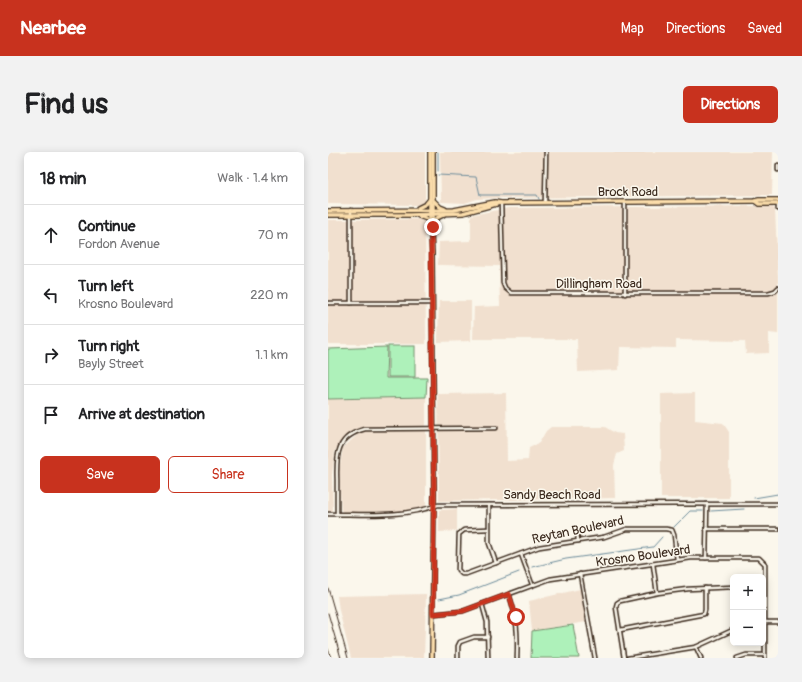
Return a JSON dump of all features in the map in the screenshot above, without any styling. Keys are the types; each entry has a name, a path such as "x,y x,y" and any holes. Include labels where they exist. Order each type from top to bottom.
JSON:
{"main road":[{"path":"430,152 432,200 440,207 454,210"},
{"path":"432,658 434,507 431,234 433,233 431,225 433,152"},
{"path":"411,212 421,208 432,200"},
{"name":"Brock Road","path":"328,215 351,213 432,212 454,210 495,202 778,200"},
{"name":"Brock Road","path":"756,201 759,204 778,204"},
{"name":"Brock Road","path":"432,212 446,214 463,213 501,203"},
{"name":"Brock Road","path":"328,210 351,213"},
{"path":"411,212 422,216 431,225"},
{"path":"431,225 437,218 446,214"}],"street":[{"path":"545,202 546,152"},
{"path":"625,202 625,294"},
{"name":"Dillingham Road","path":"501,203 503,283 505,288 511,293 768,294 778,288"},
{"path":"778,204 778,209"},
{"path":"351,213 351,303"},
{"path":"328,303 432,303"},
{"path":"338,514 336,461 342,444 350,435 357,431 365,428 496,428"},
{"path":"706,504 706,558"},
{"name":"Sandy Beach Road","path":"328,514 406,514 438,505 778,504"},
{"path":"489,505 488,543 496,562"},
{"name":"Reytan Boulevard","path":"488,529 464,530 459,534 458,570 462,574 466,574 539,547 604,537 627,529 672,530 677,560"},
{"path":"706,529 778,529"},
{"path":"577,531 578,541"},
{"path":"521,554 532,584"},
{"name":"Krosno Boulevard","path":"433,614 463,611 532,584 550,579 677,560 706,558 759,558 765,564 765,574"},
{"path":"653,564 657,593"},
{"path":"580,574 595,658"},
{"path":"624,658 616,607 617,603 622,600 657,593 730,587"},
{"path":"620,630 704,614 705,588"},
{"path":"509,594 515,611 517,626 517,658"},
{"path":"482,604 487,622 488,658"},
{"path":"766,622 778,622"},
{"path":"628,658 696,647 730,631"},
{"path":"458,658 458,646 460,642 474,637 488,637"},
{"path":"696,647 701,658"},
{"path":"737,658 746,655 765,656"}],"shaded area":[{"path":"328,152 425,152 425,201 422,205 328,204"},
{"path":"440,152 773,152 772,195 496,198 477,199 465,203 441,202"},
{"path":"771,206 775,209 778,277 778,334 769,333 769,353 746,354 745,341 676,340 676,348 620,347 619,370 578,372 577,339 473,339 474,307 500,306 499,266 438,265 439,242 471,241 471,215 509,208"},
{"path":"421,219 425,221 426,344 328,344 328,220"},
{"path":"439,301 471,301 471,341 438,342"},
{"path":"506,393 507,461 528,460 529,448 539,443 546,431 551,427 605,427 615,433 623,434 624,451 617,454 614,465 615,498 439,501 438,394"},
{"path":"695,393 695,420 723,423 729,432 729,498 661,498 661,394"},
{"path":"426,397 426,507 404,512 343,512 341,510 339,470 343,448 358,434 363,432 362,427 354,430 344,437 335,451 332,475 333,511 328,511 328,399"},
{"path":"457,509 457,531 439,532 439,510"},
{"path":"580,589 586,622 532,631 529,601"},
{"path":"426,594 424,658 351,658 337,596"}],"green space":[{"path":"388,346 415,346 415,377 388,377"},
{"path":"387,347 386,378 427,378 426,397 328,399 328,349"},
{"path":"573,625 579,658 531,658 532,631"}],"waterway":[{"path":"438,152 438,171"},
{"path":"438,175 476,177 480,195 537,195 539,199"},
{"path":"754,498 778,494"},
{"path":"711,511 744,509"},
{"path":"674,527 690,511 703,511"},
{"path":"532,567 566,559 653,547 662,537"},
{"path":"439,599 459,595 519,572"}],"railway":[{"path":"328,588 348,658"},
{"path":"328,613 341,658"},
{"path":"328,649 331,658"}],"route":[{"path":"433,227 433,233 431,234 434,493 432,564 433,614 463,611 509,594 514,606 516,617"}]}
